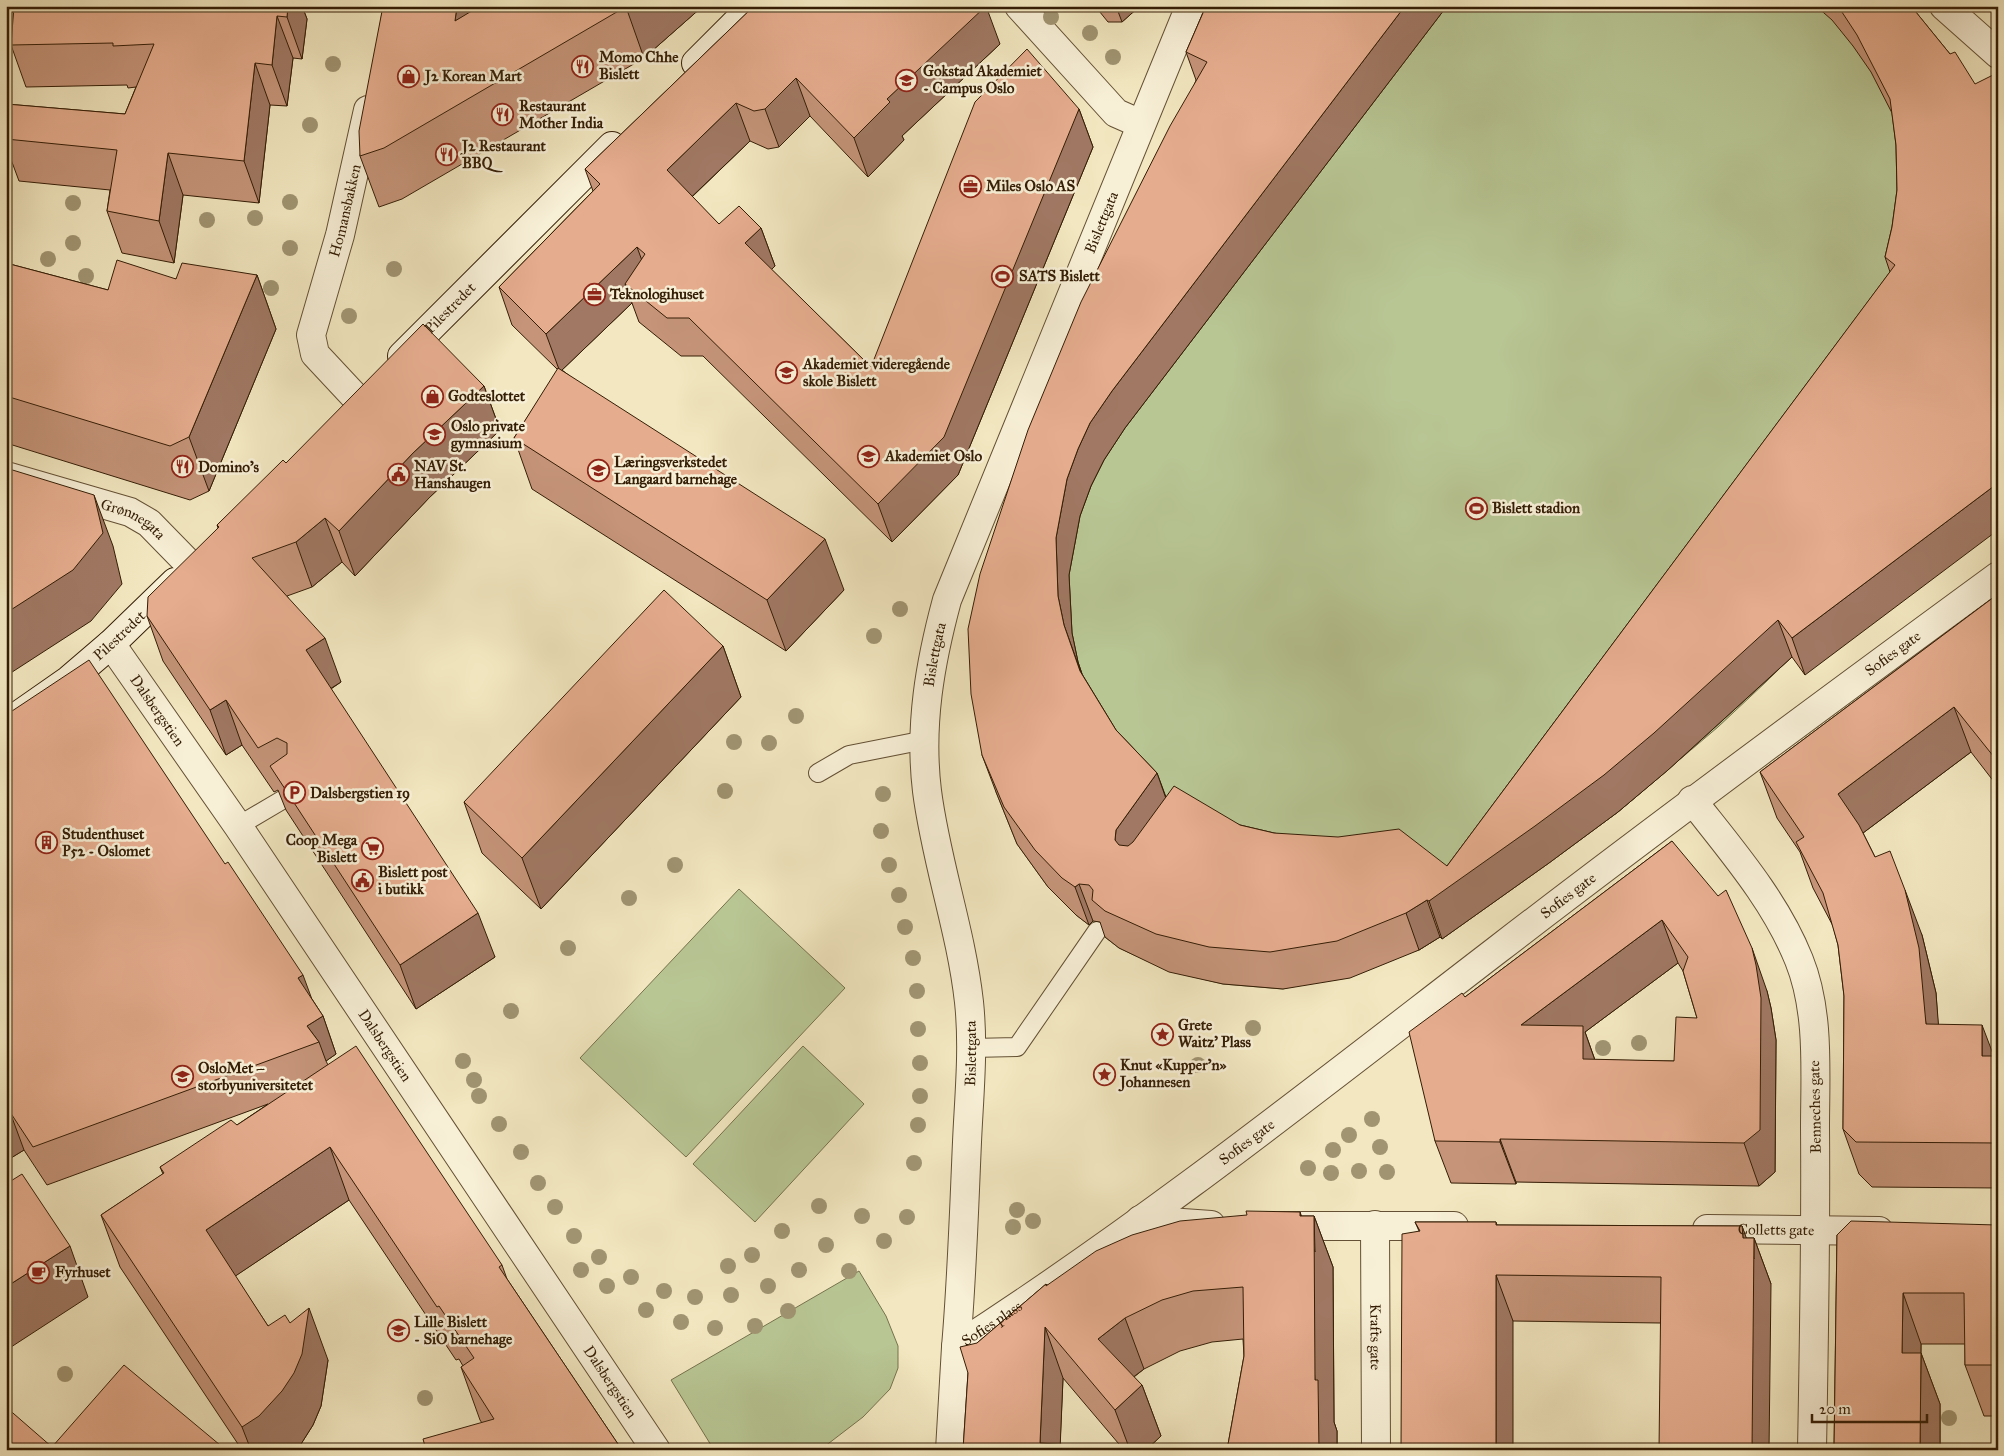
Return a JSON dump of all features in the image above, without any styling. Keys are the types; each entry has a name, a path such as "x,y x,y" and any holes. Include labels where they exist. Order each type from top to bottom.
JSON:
{"street":[{"path":"676,83 753,6"},
{"path":"1019,6 1116,113 1141,124"},
{"name":"Bislettgata","path":"956,1346 962,1261 971,1048 969,1004 963,957 930,809 924,740 926,688 947,600 1190,6"},
{"path":"1944,6 1996,49"},
{"name":"Homansbakken","path":"357,399 315,354 311,335 340,235 374,83"},
{"name":"Pilestredet","path":"338,418 627,132"},
{"name":"Grønnegata","path":"6,476 130,512 148,523 191,566"},
{"name":"Pilestredet","path":"6,724 69,680 111,644 210,546"},
{"name":"Sofies gate","path":"1140,1220 1292,1107 1692,800 1998,576"},
{"name":"Dalsbergstien","path":"111,644 238,826 656,1450"},
{"name":"Benneches gate","path":"1692,800 1752,878 1779,919 1799,960 1810,997 1814,1038 1816,1230 1812,1450"},
{"path":"1140,1220 1248,1227 1482,1226"},
{"name":"Sofies plass","path":"950,1450 956,1346 1068,1273 1140,1220"},
{"name":"Krafts gate","path":"1375,1225 1376,1450"},
{"name":"Colletts gate","path":"1678,1228 1900,1231"}],"lane":[{"path":"818,772 850,755 924,740"},
{"path":"238,826 294,793"},
{"path":"971,1048 1017,1047 1097,931"}],"green space":[{"name":"Bislett stadion","path":"1287,6 1882,6 1998,393 1863,586 1718,727 1618,812 1488,906 1419,950 1283,989 1223,984 1169,971 1119,948 1076,915 1048,887 1017,844 996,792 984,731"},
{"path":"739,889 845,988 686,1157 580,1058"},
{"path":"803,1046 864,1104 755,1222 693,1164"},
{"path":"859,1271 886,1316 898,1346 898,1368 890,1389 863,1417 820,1450 714,1450 671,1380"}],"building":[{"path":"14,6 288,6 287,17 277,16 272,65 255,63 244,161 168,153 159,221 107,211 117,150 6,139 6,104 125,114 154,44 113,46 113,43 11,45"},
{"path":"383,6 457,6 455,21 480,6 627,6 384,148 360,156 359,131"},
{"path":"754,6 986,6 887,99 890,102 854,138 796,78 765,109 754,111 736,103 667,170 719,224 739,206 761,228 745,243 871,367 975,102 1027,49 1079,109 944,437 878,504 689,318 667,318 625,284 645,254 637,247 546,334 499,287 600,184 585,169"},
{"path":"1206,6 1405,6 1112,391 1090,423 1067,479 1056,538 1058,596 1064,625 1080,671 1116,730 1157,773 1116,830 1115,840 1119,845 1128,846 1133,842 1174,786 1240,825 1274,833 1338,837 1399,829 1447,866 1895,265 1885,257 1892,227 1897,190 1896,145 1890,99 1857,35 1838,6 1911,6 1950,54 1955,52 1975,84 1993,75 1998,79 1998,483 1792,638 1778,620 1654,733 1604,775 1429,901 1427,900 1406,913 1337,941 1270,952 1209,947 1156,934 1105,911 1092,900 1093,890 1089,885 1079,884 1075,887 1062,878 1035,850 1004,807 982,755 971,694 968,629 980,574 1028,430 1081,302 1170,126 1207,62 1186,52"},
{"path":"117,260 176,279 182,263 257,275 189,437 170,446 6,396 6,263 108,290"},
{"path":"423,324 484,386 413,453 339,531 325,518 296,542 252,558 325,638 306,650 478,913 400,965 270,766 287,754 287,743 277,738 258,748 226,700 210,710 147,616 148,597 219,527 217,525 283,460 286,463"},
{"path":"558,368 825,539 767,600 514,438"},
{"path":"6,468 94,495 103,533 73,570 6,613"},
{"path":"664,590 723,646 522,858 464,802"},
{"path":"1998,594 1998,754 1994,757 1954,707 1838,794 1859,825 1875,857 1890,851 1905,890 1919,948 1926,1024 1982,1025 1982,1056 1998,1056 1998,1143 1856,1142 1843,1129 1844,996 1838,945 1823,893 1796,842 1804,837 1760,772"},
{"path":"89,660 225,864 228,862 303,975 298,978 323,1016 307,1026 319,1042 33,1147 10,1112 6,1115 6,715"},
{"path":"1672,841 1718,896 1726,890 1752,948 1761,998 1760,1130 1744,1143 1500,1139 1500,1142 1435,1141 1409,1032 1462,993 1465,997","holes":["1662,920 1688,957 1683,971 1697,1018 1676,1017 1674,1061 1583,1059 1583,1026 1521,1025"]},
{"path":"356,1046 502,1265 499,1267 622,1450 426,1450 423,1439 494,1419 461,1367 474,1358 439,1306 437,1307 330,1147 206,1230 268,1326 285,1315 290,1323 309,1308 302,1354 294,1373 282,1391 259,1416 242,1427 101,1215 164,1173 160,1167 231,1120 237,1125"},
{"path":"22,1174 70,1246 6,1287 6,1184"},
{"path":"1246,1211 1300,1212 1300,1216 1314,1216 1315,1380 1318,1380 1319,1450 1227,1450 1244,1356 1243,1287 1193,1291 1162,1300 1125,1318 1098,1339 1142,1385 1115,1410 1045,1327 1040,1443 1102,1447 1101,1450 963,1450 968,1373 960,1347 977,1343 1046,1284 1046,1286 1096,1251 1132,1235 1180,1221 1247,1215"},
{"path":"1851,1221 1997,1225 1998,1228 1997,1365 1965,1365 1964,1293 1903,1293 1902,1353 1921,1353 1920,1450 1834,1450 1837,1235"},
{"path":"1415,1222 1496,1222 1496,1225 1742,1226 1743,1238 1754,1238 1752,1450 1659,1450 1661,1277 1496,1275 1496,1450 1401,1450 1402,1234 1420,1231"},
{"path":"124,1365 226,1450 6,1450 6,1407 52,1447"}],"place":[{"name":"Momo Chhe Bislett","path":"583,66"},
{"name":"J2 Korean Mart","path":"409,76"},
{"name":"Gokstad Akademiet - Campus Oslo","path":"907,80"},
{"name":"Restaurant Mother India","path":"503,115"},
{"name":"J2 Restaurant BBQ","path":"446,155"},
{"name":"Miles Oslo AS","path":"970,186"},
{"name":"SATS Bislett","path":"1003,276"},
{"name":"Teknologihuset","path":"594,294"},
{"name":"Akademiet videregående skole Bislett","path":"787,373"},
{"name":"Godteslottet","path":"432,396"},
{"name":"Oslo private gymnasium","path":"435,435"},
{"name":"Akademiet Oslo","path":"869,456"},
{"name":"Domino's","path":"182,467"},
{"name":"Læringsverkstedet Langaard barnehage","path":"598,471"},
{"name":"NAV St. Hanshaugen","path":"398,475"},
{"name":"Bislett stadion","path":"1476,508"},
{"name":"Dalsbergstien 19","path":"294,793"},
{"name":"Studenthuset P52 - Oslomet","path":"46,843"},
{"name":"Coop Mega Bislett","path":"373,849"},
{"name":"Bislett post i butikk","path":"362,881"},
{"name":"Grete Waitz' Plass","path":"1162,1034"},
{"name":"Knut «Kupper'n» Johannesen","path":"1104,1074"},
{"name":"OsloMet – storbyuniversitetet","path":"182,1077"},
{"name":"Fyrhuset","path":"39,1272"},
{"name":"Lille Bislett - SiO barnehage","path":"398,1331"}]}
